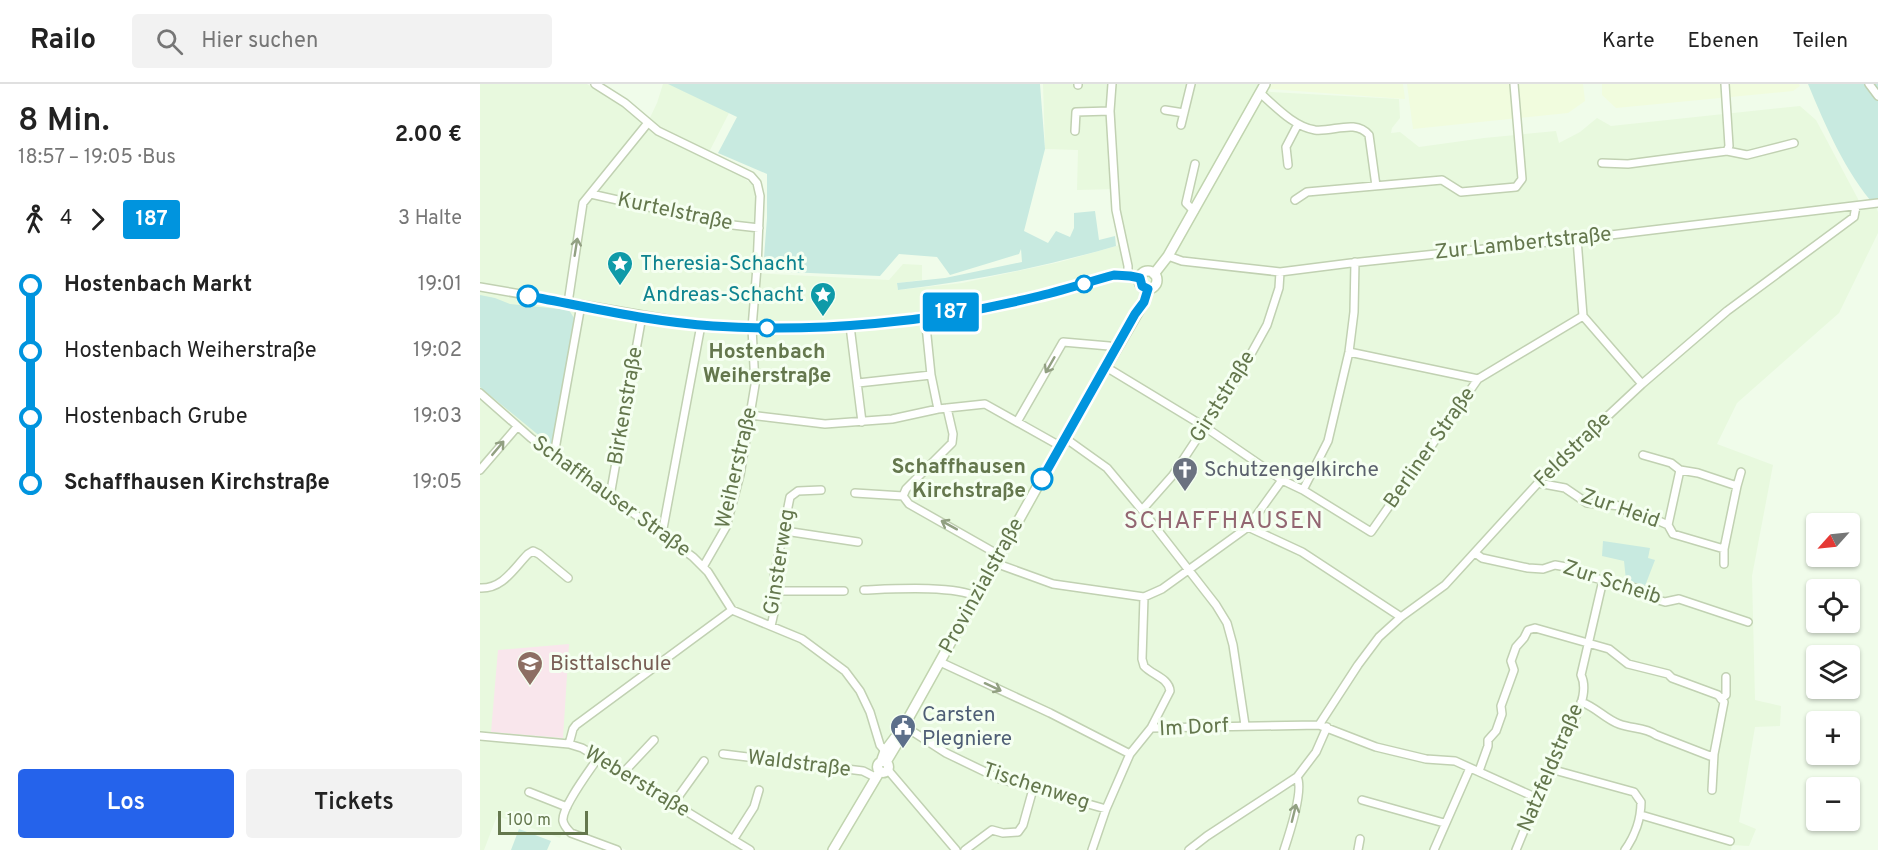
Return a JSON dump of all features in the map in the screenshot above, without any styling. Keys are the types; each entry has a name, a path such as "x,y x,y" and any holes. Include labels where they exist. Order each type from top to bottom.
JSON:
{"street":[{"name":"Weiherstraße","path":"595,84 625,104 658,131 751,176 759,188 759,228 752,328 755,379 750,415 740,475 726,527 703,567"},
{"path":"1112,84 1110,111 1116,210 1128,276"},
{"path":"1181,125 1191,84"},
{"path":"1295,200 1307,192 1442,180 1461,192 1516,187 1522,179 1514,84"},
{"path":"1725,84 1729,146 1727,151"},
{"path":"1869,84 1878,96"},
{"path":"1154,274 1168,256 1263,88 1298,124 1314,130 1357,126 1364,129 1369,135 1376,186"},
{"path":"1165,110 1184,113"},
{"path":"1075,131 1076,112 1110,111"},
{"path":"568,303 583,203 648,124"},
{"path":"1288,165 1286,147 1298,124"},
{"path":"1602,163 1628,164 1727,151 1748,155 1794,143"},
{"path":"1194,211 1186,203 1195,164"},
{"name":"Kurtelstraße","path":"591,194 724,224 759,228"},
{"name":"Zur Lambertstraße","path":"1168,256 1182,261 1280,272 1878,203"},
{"name":"Feldstraße","path":"1319,725 1379,637 1401,617 1445,585 1538,483 1642,384 1727,311 1854,217 1856,206"},
{"path":"1577,239 1583,316 1642,384"},
{"path":"1303,490 1328,441 1349,352 1354,312 1355,262"},
{"path":"1146,272 1154,274 1157,279 1156,284 1148,289 1142,286 1140,278 1146,272"},
{"name":"Girststraße","path":"1142,510 1173,476 1241,372 1267,325 1279,288 1280,272"},
{"path":"480,287 701,325 752,328 850,326 1004,304 1114,275 1140,278"},
{"name":"Provinzialstraße","path":"882,769 885,751 904,726 1144,302 1148,289"},
{"path":"554,455 580,305"},
{"name":"Birkenstraße","path":"610,496 642,316"},
{"path":"925,316 931,375 938,409"},
{"name":"Berliner Straße","path":"1106,367 1205,428 1282,480 1303,490 1371,532 1478,379 1583,316"},
{"path":"662,534 701,325"},
{"path":"850,326 862,422"},
{"path":"1017,422 1063,342 1109,346 1115,351"},
{"path":"1349,352 1478,379"},
{"path":"858,383 931,375"},
{"name":"Schaffhauser Straße","path":"480,393 517,427 703,567 732,610"},
{"path":"750,415 825,424 892,419 938,409 989,405 1017,422 1063,442 1107,468 1216,605 1227,623 1233,645 1245,725"},
{"path":"903,496 906,489 952,443 953,434 947,408"},
{"path":"480,470 517,427"},
{"path":"1643,455 1671,463 1680,470 1698,473 1737,486"},
{"name":"Zur Heid","path":"1668,525 1680,470"},
{"path":"1724,564 1724,549 1741,472"},
{"path":"855,493 903,496 909,504 997,559 1053,584 1144,597 1162,590 1248,527 1282,480"},
{"name":"Zur Heid","path":"1538,483 1565,489 1587,503 1621,506 1629,513 1650,517 1668,525 1673,534 1724,549"},
{"name":"Ginsterweg","path":"771,626 779,591 774,577 790,497 798,491 821,490"},
{"path":"1248,527 1302,552 1401,617"},
{"path":"785,531 858,542"},
{"path":"480,588 502,582 533,551 568,578"},
{"name":"Zur Scheib","path":"1475,553 1482,558 1528,568 1555,565 1572,568 1582,575 1644,590 1651,598 1665,602 1679,599 1748,622"},
{"name":"Natzfeldstraße","path":"1516,850 1546,777 1554,770 1567,727 1576,718 1585,682 1581,675 1603,580"},
{"path":"864,590 956,591 977,597"},
{"path":"779,591 844,591"},
{"path":"1144,597 1142,659 1144,666 1165,680 1170,691 1151,728"},
{"path":"569,744 571,733 576,725 732,610 809,643 851,677 864,698 879,745 885,751"},
{"path":"1479,771 1488,740 1496,731 1502,714 1501,706 1514,670 1512,661 1516,647 1528,630 1534,628 1609,650 1628,664 1668,675 1718,695 1724,702 1714,754 1712,790"},
{"path":"940,662 1050,712 1130,754"},
{"path":"1721,699 1726,695 1726,677"},
{"path":"1581,702 1600,711 1616,723 1651,731 1710,756 1714,754"},
{"name":"Im Dorf","path":"1092,850 1106,809 1130,754 1151,728 1319,725 1376,747 1426,759 1455,761 1537,798"},
{"name":"Provinzialstraße","path":"834,850 901,737 904,726"},
{"name":"Tischenweg","path":"904,726 946,753 1000,779 1106,809"},
{"path":"1189,850 1297,777 1316,752 1327,727"},
{"name":"Weberstraße","path":"480,736 569,744 624,773 750,850"},
{"path":"624,773 654,740"},
{"name":"Waldstraße","path":"723,754 863,771 882,769"},
{"path":"598,758 567,807 563,818 564,825 568,830 617,850"},
{"path":"674,804 704,761"},
{"path":"1434,850 1470,768"},
{"path":"882,769 956,850"},
{"path":"1554,770 1634,792 1641,802 1641,815 1633,839 1625,850"},
{"path":"1284,850 1299,793 1300,782 1297,777"},
{"path":"965,850 992,830 1012,834 1018,832 1023,825 1033,789"},
{"path":"733,840 754,807 759,790"},
{"path":"529,792 567,807"},
{"path":"1362,800 1444,824"},
{"path":"1641,815 1730,841"},
{"path":"1358,850 1359,839"}],"shaded area":[{"path":"480,84 587,84 624,107 646,126 663,84 688,84 723,105 729,113 706,158 739,174 755,187 753,273 889,280 903,264 922,265 922,280 897,283 898,290 962,283 1060,262 1127,243 1120,212 1119,189 1077,190 1078,150 1045,149 1043,84 1261,84 1259,88 1271,92 1399,99 1400,118 1391,133 1400,132 1419,147 1556,131 1559,143 1580,132 1597,118 1611,126 1800,106 1816,120 1858,199 1860,209 1876,207 1878,233 1839,313 1737,403 1717,444 1773,465 1752,576 1755,700 1781,706 1780,726 1755,727 1739,822 1756,829 1749,846 1732,845 1731,850 626,850 570,828 564,830 560,838 497,816 484,850 480,850"},
{"path":"668,84 1040,84 1045,149 1024,231 1048,243 1056,231 1070,237 1074,228 1074,213 1095,211 1099,240 1115,236 1116,246 1008,272 898,290 897,283 945,278 1022,262 1021,249 1019,254 950,275 937,257 899,254 880,276 763,271 767,218 767,174 718,153 737,117"},
{"path":"1272,84 1403,84 1405,99 1269,89"},
{"path":"1407,84 1583,84 1585,101 1568,113 1413,129"},
{"path":"1602,84 1799,84 1800,86 1793,91 1616,108 1602,95"},
{"path":"1808,84 1878,84 1878,207 1865,193 1846,164 1829,133"},
{"path":"480,295 510,304 569,310 574,318 553,447 480,387"},
{"path":"1603,541 1650,548 1648,558 1655,560 1645,586 1626,580 1624,561 1602,556"},
{"name":"Bisttalschule","path":"569,644 563,738 491,732 498,650"},
{"path":"519,829 551,841 547,850 511,850"}],"bus line":[{"name":"187","path":"528,296 701,325 752,328 822,327 890,321 1004,304 1114,275 1140,278 1140,284 1148,289 1146,298 1042,479"}],"place":[{"name":"Theresia-Schacht","path":"620,287"},
{"name":"Andreas-Schacht","path":"823,318"},
{"name":"Hostenbach Weiherstraße","path":"767,328"},
{"name":"Schaffhausen Kirchstraße","path":"1042,479"},
{"name":"Schutzengelkirche","path":"1185,493"},
{"name":"Bisttalschule","path":"530,687"},
{"name":"Carsten Plegniere","path":"903,750"}],"district":[{"name":"SCHAFFHAUSEN","path":"1224,522"}]}
